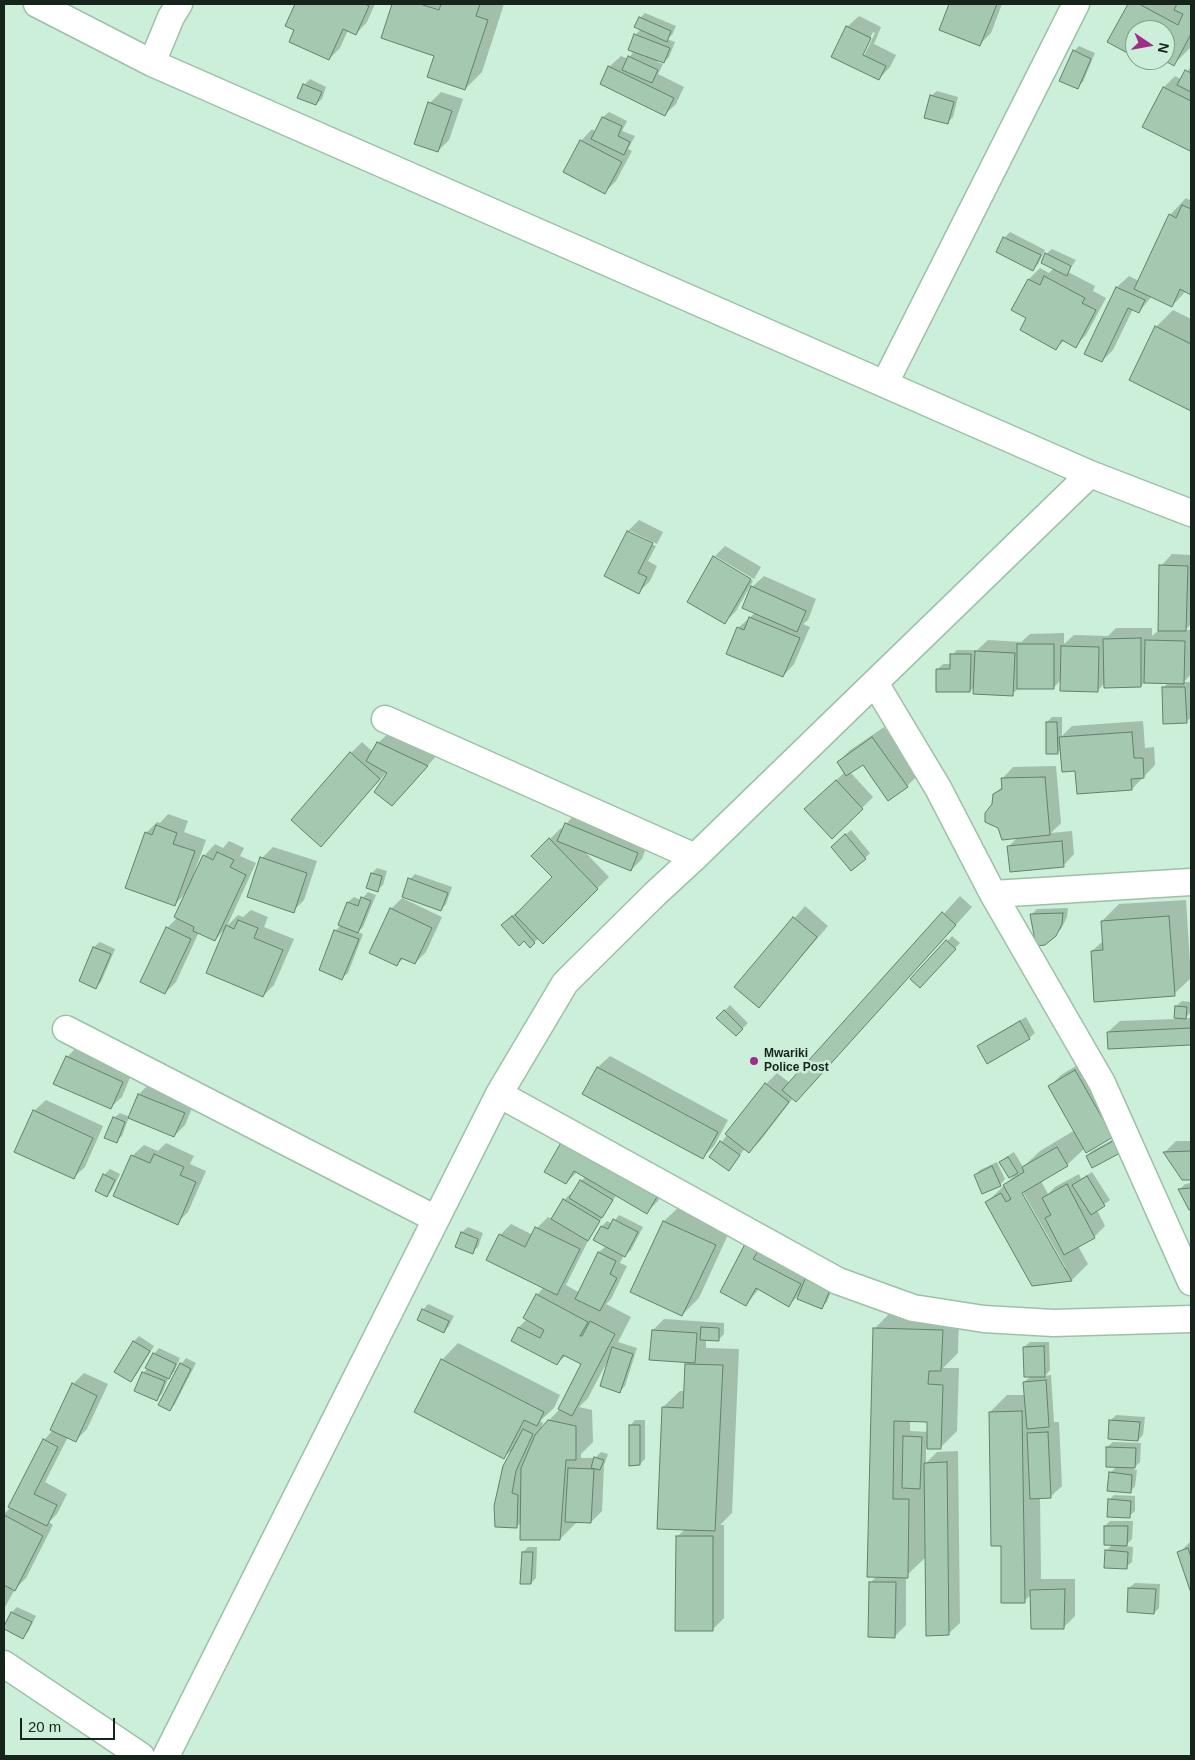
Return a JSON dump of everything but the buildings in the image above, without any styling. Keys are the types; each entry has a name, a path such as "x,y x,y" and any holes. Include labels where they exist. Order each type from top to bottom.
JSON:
{"street":[{"path":"37,4 152,63 1090,474 1189,506"},
{"path":"152,63 178,4"},
{"path":"884,383 1076,4"},
{"path":"166,1756 499,1094 566,983 654,894 695,858 1090,474"},
{"path":"875,683 938,788 993,894 1102,1083 1191,1282"},
{"path":"385,719 695,858"},
{"path":"993,894 1191,882"},
{"path":"66,1029 436,1219"},
{"path":"499,1094 838,1281 913,1308 984,1319 1053,1324 1191,1319"},
{"path":"4,1664 141,1756"}],"place":[{"name":"Mwariki Police Post","path":"754,1061"}]}
